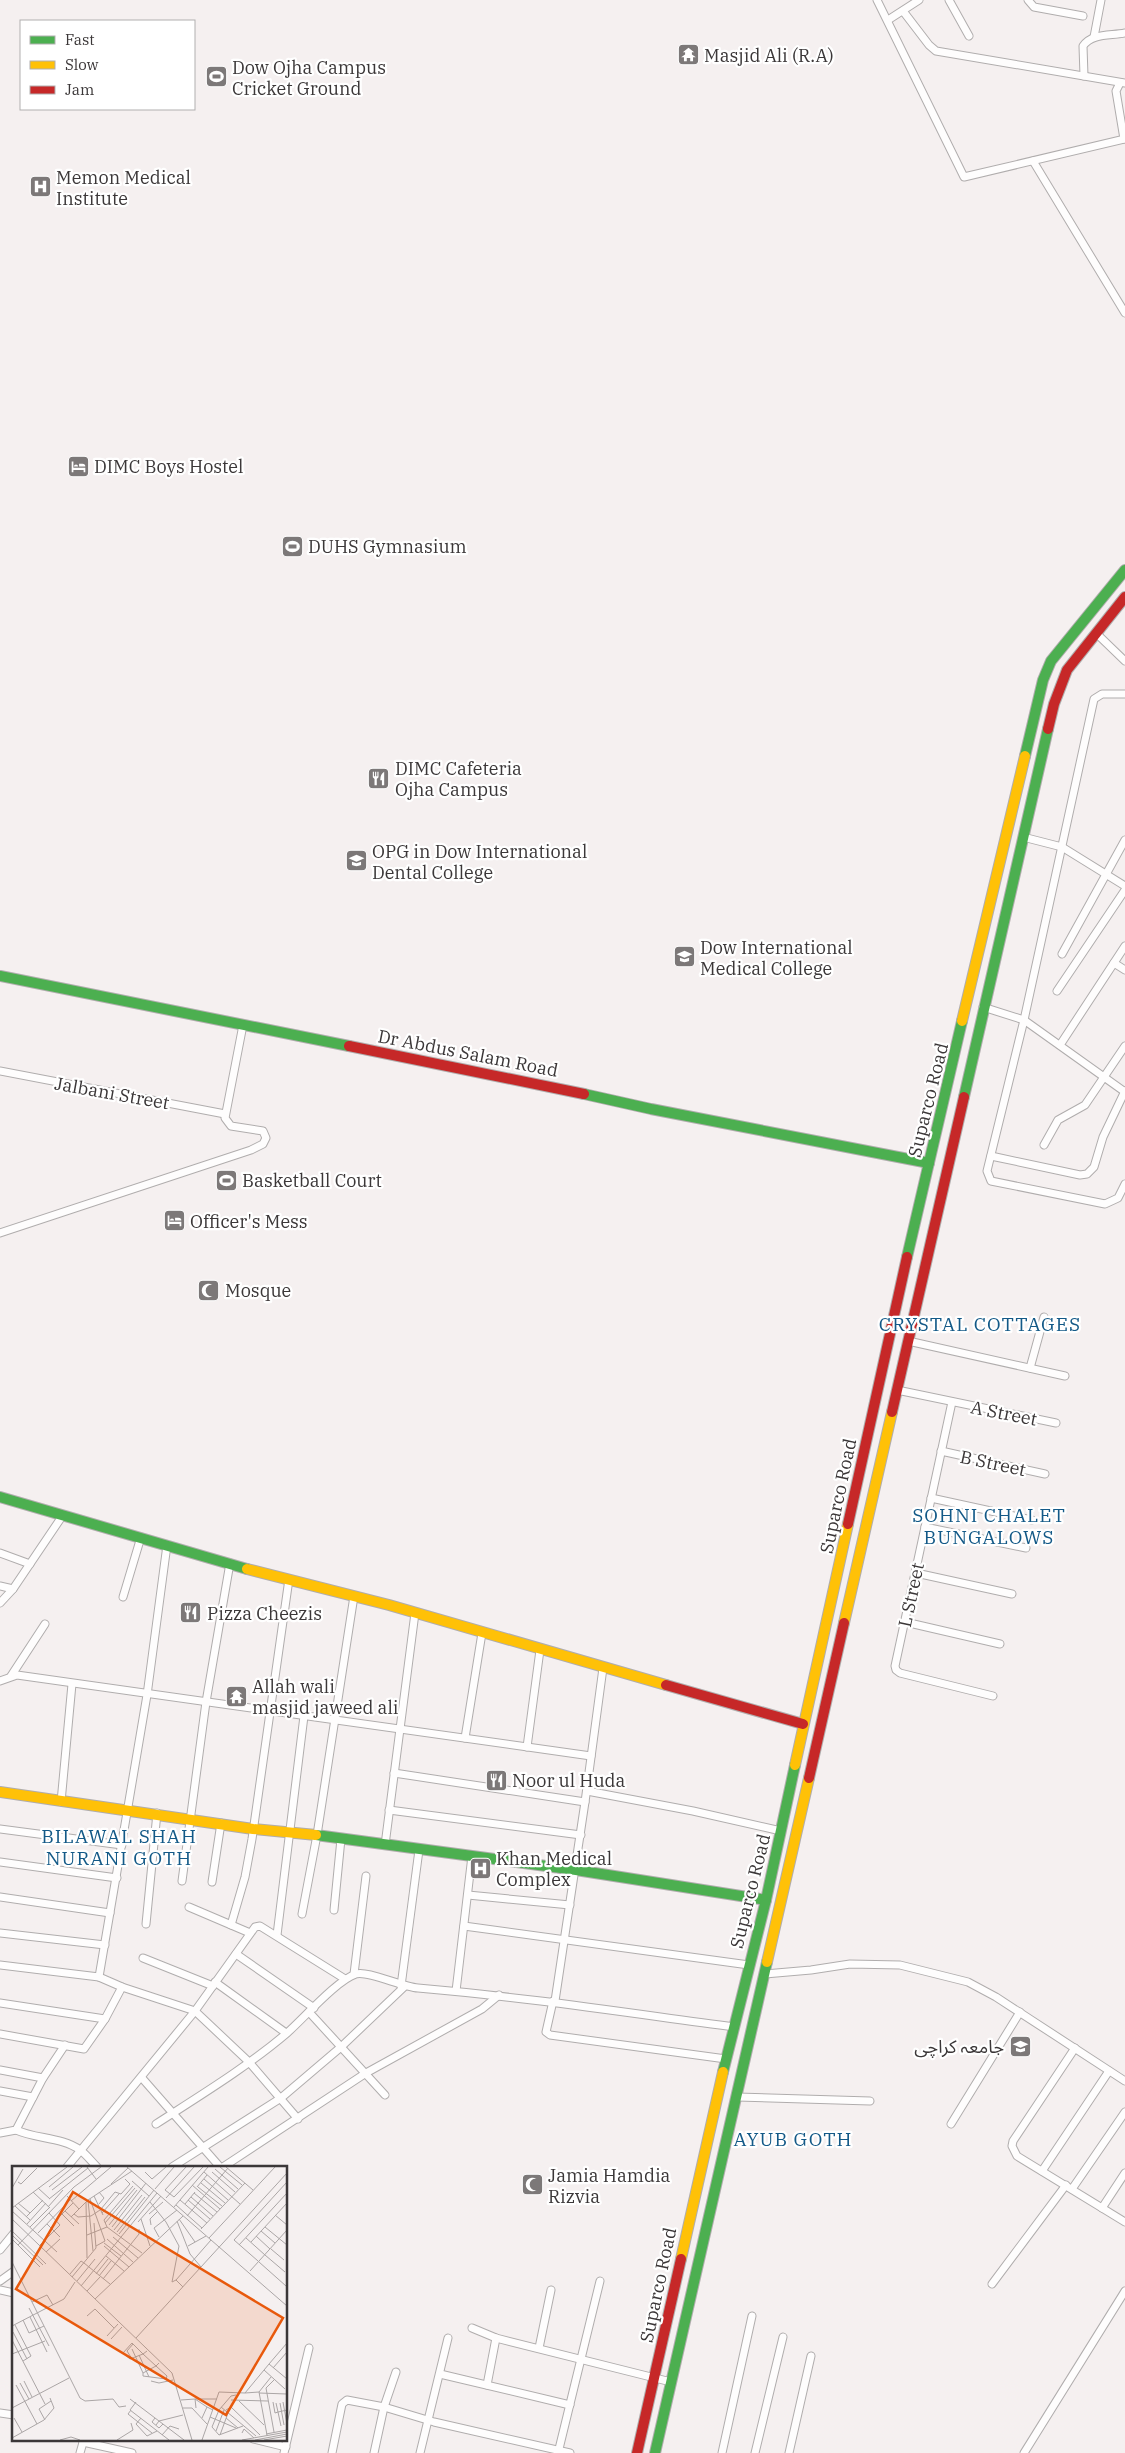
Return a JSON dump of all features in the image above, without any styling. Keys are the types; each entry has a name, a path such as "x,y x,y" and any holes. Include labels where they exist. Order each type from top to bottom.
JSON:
{"main road":[{"name":"Suparco Road","path":"637,2453 725,2063 748,1965 771,1880 803,1724 929,1163 961,1036 1043,680 1051,661 1125,570"},
{"name":"Suparco Road","path":"654,2453 765,1974 873,1491 949,1165 983,1007 1060,684 1067,670 1125,598"},
{"name":"Dr Abdus Salam Road","path":"0,976 546,1085 651,1109 929,1163"},
{"path":"961,1036 976,1039"},
{"path":"856,1488 873,1491"},
{"path":"0,1497 803,1724"},
{"path":"0,1792 61,1802 157,1813 253,1829 290,1831 576,1870 766,1900"},
{"path":"771,1880 785,1883"},
{"path":"725,2063 742,2070"}],"street":[{"path":"877,0 964,176 1125,139 1116,91 1123,83"},
{"path":"888,20 920,0"},
{"path":"949,0 969,36"},
{"path":"1028,0 1034,7 1083,16"},
{"path":"1084,76 1083,46 1094,36 1101,0"},
{"path":"903,11 929,45 936,50 1123,83"},
{"path":"1094,36 1125,34"},
{"path":"1033,160 1125,313"},
{"path":"1096,634 1125,661"},
{"path":"1125,694 1102,694 1094,699 1024,1020 987,1175 991,1181 1105,1204 1118,1198 1125,1184"},
{"path":"1023,837 1062,847 1125,886"},
{"path":"1062,954 1125,840"},
{"path":"1057,992 1125,890"},
{"path":"1060,1045 1125,946"},
{"path":"1114,963 1125,970"},
{"path":"983,1007 1024,1020 1106,1076 1125,1092 1102,1137 1094,1167 1087,1174 1080,1175 991,1156"},
{"path":"0,1233 251,1150 266,1141 263,1131 231,1126 227,1122 225,1114 243,1025"},
{"path":"1044,1145 1058,1120 1085,1105 1125,1046"},
{"name":"Jalbani Street","path":"0,1071 225,1114"},
{"path":"1030,1368 1044,1317"},
{"path":"908,1341 1064,1376"},
{"name":"A Street","path":"897,1390 1056,1423"},
{"name":"L Street","path":"952,1402 896,1670 900,1673 993,1696"},
{"name":"B Street","path":"941,1451 1045,1474"},
{"path":"931,1498 1032,1520"},
{"path":"0,1603 13,1590 63,1515"},
{"path":"926,1527 1026,1548"},
{"path":"123,1597 141,1537"},
{"path":"99,1977 147,1695 167,1545"},
{"path":"0,1553 30,1564"},
{"path":"182,1881 206,1702 230,1563"},
{"path":"916,1573 1012,1594"},
{"path":"231,1925 245,1877 289,1579"},
{"path":"0,1586 13,1590"},
{"path":"302,1914 317,1835 354,1596"},
{"path":"384,1845 415,1613"},
{"path":"905,1622 1000,1644"},
{"path":"0,1681 11,1676 46,1624"},
{"path":"465,1738 482,1633"},
{"path":"527,1747 540,1650"},
{"path":"603,1668 576,1870 554,2001 546,2032 550,2035 725,2063"},
{"path":"11,1676 592,1756"},
{"path":"61,1802 72,1684"},
{"path":"277,1935 304,1716"},
{"path":"394,1773 586,1802"},
{"path":"587,1791 693,1811 781,1831"},
{"path":"389,1810 581,1835"},
{"path":"146,1924 157,1813"},
{"path":"212,1882 221,1823"},
{"path":"0,1829 122,1845"},
{"path":"334,1910 342,1839"},
{"path":"174,2166 280,2098 341,2047 402,1986 419,1850"},
{"path":"456,1991 472,1856"},
{"path":"0,1862 117,1878"},
{"path":"354,1974 366,1876"},
{"path":"468,1895 570,1905"},
{"path":"0,1897 110,1913"},
{"path":"189,1907 250,1933"},
{"path":"68,2166 142,2078 195,2011 250,1933 258,1926 277,1935 345,1979"},
{"path":"464,1926 748,1965"},
{"path":"0,1932 105,1945"},
{"path":"236,1954 312,2010 341,2047 385,2095"},
{"path":"143,1958 214,1984 286,2033"},
{"path":"765,1974 850,1964 900,1965 968,1982 1020,2012 1125,2081"},
{"path":"0,1965 99,1977 122,1987 195,2011 249,2062 298,2118"},
{"path":"156,2124 249,2062 286,2033 345,1979 357,1973 372,1975 402,1986 554,2001 734,2027"},
{"path":"0,2034 84,2049 105,2018 122,1987"},
{"path":"224,2166 366,2073 482,2009 499,1995"},
{"path":"0,2003 105,2018"},
{"path":"951,2124 1020,2012"},
{"path":"16,2130 43,2078 65,2045"},
{"path":"1075,2048 1013,2141 1012,2146 1017,2156 1125,2222"},
{"path":"0,2070 43,2078"},
{"path":"1042,2171 1109,2071"},
{"path":"142,2078 221,2166"},
{"path":"0,2091 33,2098"},
{"path":"737,2096 870,2101"},
{"path":"992,2284 1069,2187 1125,2112"},
{"path":"0,2133 16,2130 81,2150 95,2166"},
{"path":"1102,2208 1125,2173"},
{"path":"0,2250 12,2235"},
{"path":"0,2281 12,2272"},
{"path":"558,2451 600,2281"},
{"path":"539,2348 551,2290"},
{"path":"1024,2453 1125,2291"},
{"path":"722,2453 752,2316"},
{"path":"472,2328 496,2338 671,2382"},
{"path":"420,2453 448,2338"},
{"path":"487,2385 496,2338"},
{"path":"755,2453 783,2338"},
{"path":"288,2437 309,2348"},
{"path":"788,2453 811,2356"},
{"path":"374,2453 384,2407 396,2372"},
{"path":"440,2374 570,2405"},
{"path":"332,2453 342,2404 351,2400 570,2453"},
{"path":"256,2440 285,2450"},
{"path":"80,2453 84,2441 132,2453"}],"traffic: fast":[{"path":"1025,756 1043,680 1051,661 1125,570"},
{"path":"964,1097 1048,729"},
{"path":"0,976 349,1046"},
{"path":"907,1257 962,1021"},
{"path":"584,1094 651,1109 929,1163"},
{"path":"0,1497 247,1569"},
{"path":"723,2072 766,1900 795,1765"},
{"path":"316,1835 576,1870 766,1900"},
{"path":"655,2453 767,1962"}],"traffic: slow":[{"path":"962,1021 1025,756"},
{"path":"844,1623 892,1412"},
{"path":"795,1765 848,1524"},
{"path":"247,1569 389,1605 666,1685"},
{"path":"767,1962 809,1778"},
{"path":"0,1792 253,1829 316,1835"},
{"path":"681,2259 723,2072"}],"traffic: jam":[{"path":"1048,729 1054,704 1067,670 1125,597"},
{"path":"349,1046 584,1094"},
{"path":"892,1412 964,1097"},
{"path":"848,1524 907,1257"},
{"path":"809,1778 844,1623"},
{"path":"666,1685 803,1724"},
{"path":"637,2453 681,2259"}],"place":[{"name":"Masjid Ali (R.A)","path":"688,55"},
{"name":"Dow Ojha Campus Cricket Ground","path":"216,77"},
{"name":"Memon Medical Institute","path":"40,187"},
{"name":"DIMC Boys Hostel","path":"78,466"},
{"name":"DUHS Gymnasium","path":"292,546"},
{"name":"DIMC Cafeteria Ojha Campus","path":"379,778"},
{"name":"OPG in Dow International Dental College","path":"356,861"},
{"name":"Dow International Medical College","path":"684,957"},
{"name":"Basketball Court","path":"226,1180"},
{"name":"Officer's Mess","path":"174,1221"},
{"name":"Mosque","path":"209,1290"},
{"name":"Pizza Cheezis","path":"191,1613"},
{"name":"Allah wali masjid jaweed ali","path":"236,1696"},
{"name":"Noor ul Huda","path":"496,1780"},
{"name":"Khan Medical Complex","path":"480,1868"},
{"name":"جامعہ کراچی","path":"1020,2046"},
{"name":"Jamia Hamdia Rizvia","path":"532,2185"}],"district":[{"name":"CRYSTAL COTTAGES","path":"980,1324"},
{"name":"SOHNI CHALET BUNGALOWS","path":"989,1526"},
{"name":"BILAWAL SHAH NURANI GOTH","path":"119,1847"},
{"name":"AYUB GOTH","path":"793,2139"}]}
